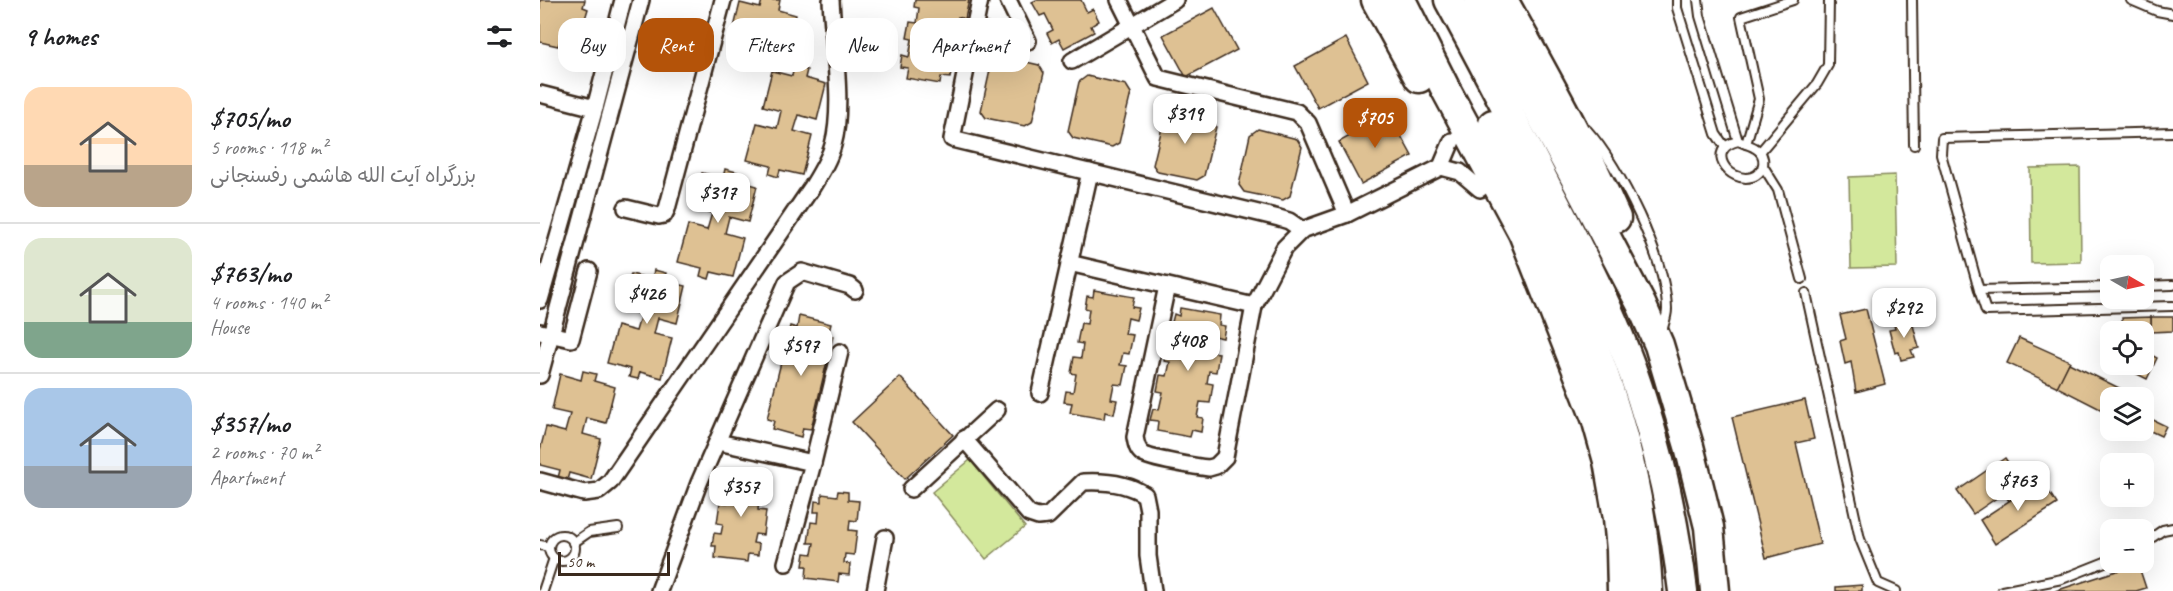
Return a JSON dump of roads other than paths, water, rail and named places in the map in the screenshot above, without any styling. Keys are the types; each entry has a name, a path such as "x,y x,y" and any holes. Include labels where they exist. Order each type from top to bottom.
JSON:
{"highway":[{"path":"1376,0 1447,154 1480,189 1526,273 1559,322"},
{"path":"1401,0 1446,90 1523,233 1596,418 1608,461 1621,550 1622,591"},
{"path":"1428,0 1481,98 1532,201 1597,353 1612,396 1640,511 1648,591"},
{"path":"1449,0 1524,140 1611,317 1642,399 1663,476 1677,540 1683,591"},
{"path":"1479,0 1641,304 1659,345 1689,446 1709,527 1715,591"},
{"path":"1503,0 1595,170 1619,226 1641,304"}],"street":[{"path":"540,300 595,108 623,0"},
{"path":"540,375 546,333 641,0"},
{"path":"626,208 659,216 664,215 723,0"},
{"path":"540,481 584,493 599,491 610,482 823,169 833,146 837,126 831,0"},
{"path":"976,18 980,0"},
{"path":"1008,0 1017,18"},
{"path":"1119,0 1158,78 1297,112 1308,123 1347,214"},
{"path":"1072,61 1175,0"},
{"path":"966,72 952,139 1279,218 1297,225 1302,230"},
{"path":"540,94 595,108"},
{"path":"1167,286 1135,437 1138,449 1147,456 1204,467 1216,466 1225,457 1254,306 1284,248 1302,230 1347,214 1447,154"},
{"path":"1040,393 1090,172"},
{"path":"1069,263 1254,306"},
{"path":"546,333 571,339 589,271"},
{"path":"658,591 699,483 787,282 802,272 850,286 855,290"},
{"path":"786,563 840,352"},
{"path":"911,489 997,410"},
{"path":"964,439 1029,514 1038,517 1048,516 1083,482 1100,482 1135,488 1145,495 1148,510 1148,556 1153,591"},
{"path":"718,442 813,463"},
{"path":"875,591 885,538"}],"lane":[{"path":"1677,0 1677,8 1716,134 1725,147"},
{"path":"1698,0 1700,16 1742,143"},
{"path":"1742,143 1759,99 1741,17 1793,0"},
{"path":"1760,152 1817,84 1828,65 1828,0"},
{"path":"1912,0 1914,145"},
{"path":"2131,0 2173,15"},
{"path":"1556,95 1600,144 1637,210 1661,271 1667,310 1659,345"},
{"path":"2173,132 1942,138 1941,154 1986,310 2173,306"},
{"path":"1730,143 1742,143 1760,152 1763,158 1760,172 1754,177 1747,178 1730,172 1721,161 1721,154 1725,147 1730,143"},
{"path":"1763,165 1778,190 1802,279"},
{"path":"2154,286 2173,285"},
{"path":"1979,290 2100,287"},
{"path":"1806,293 1860,539 1878,583 1896,591"},
{"path":"573,543 589,532 618,528"},
{"path":"2154,536 2163,530 2173,528"},
{"path":"543,591 554,558 549,547 552,539 560,535 568,537 573,543 574,551 570,558 562,560 554,558"},
{"path":"540,545 549,547"},
{"path":"2002,591 2062,579 2100,564"}]}
